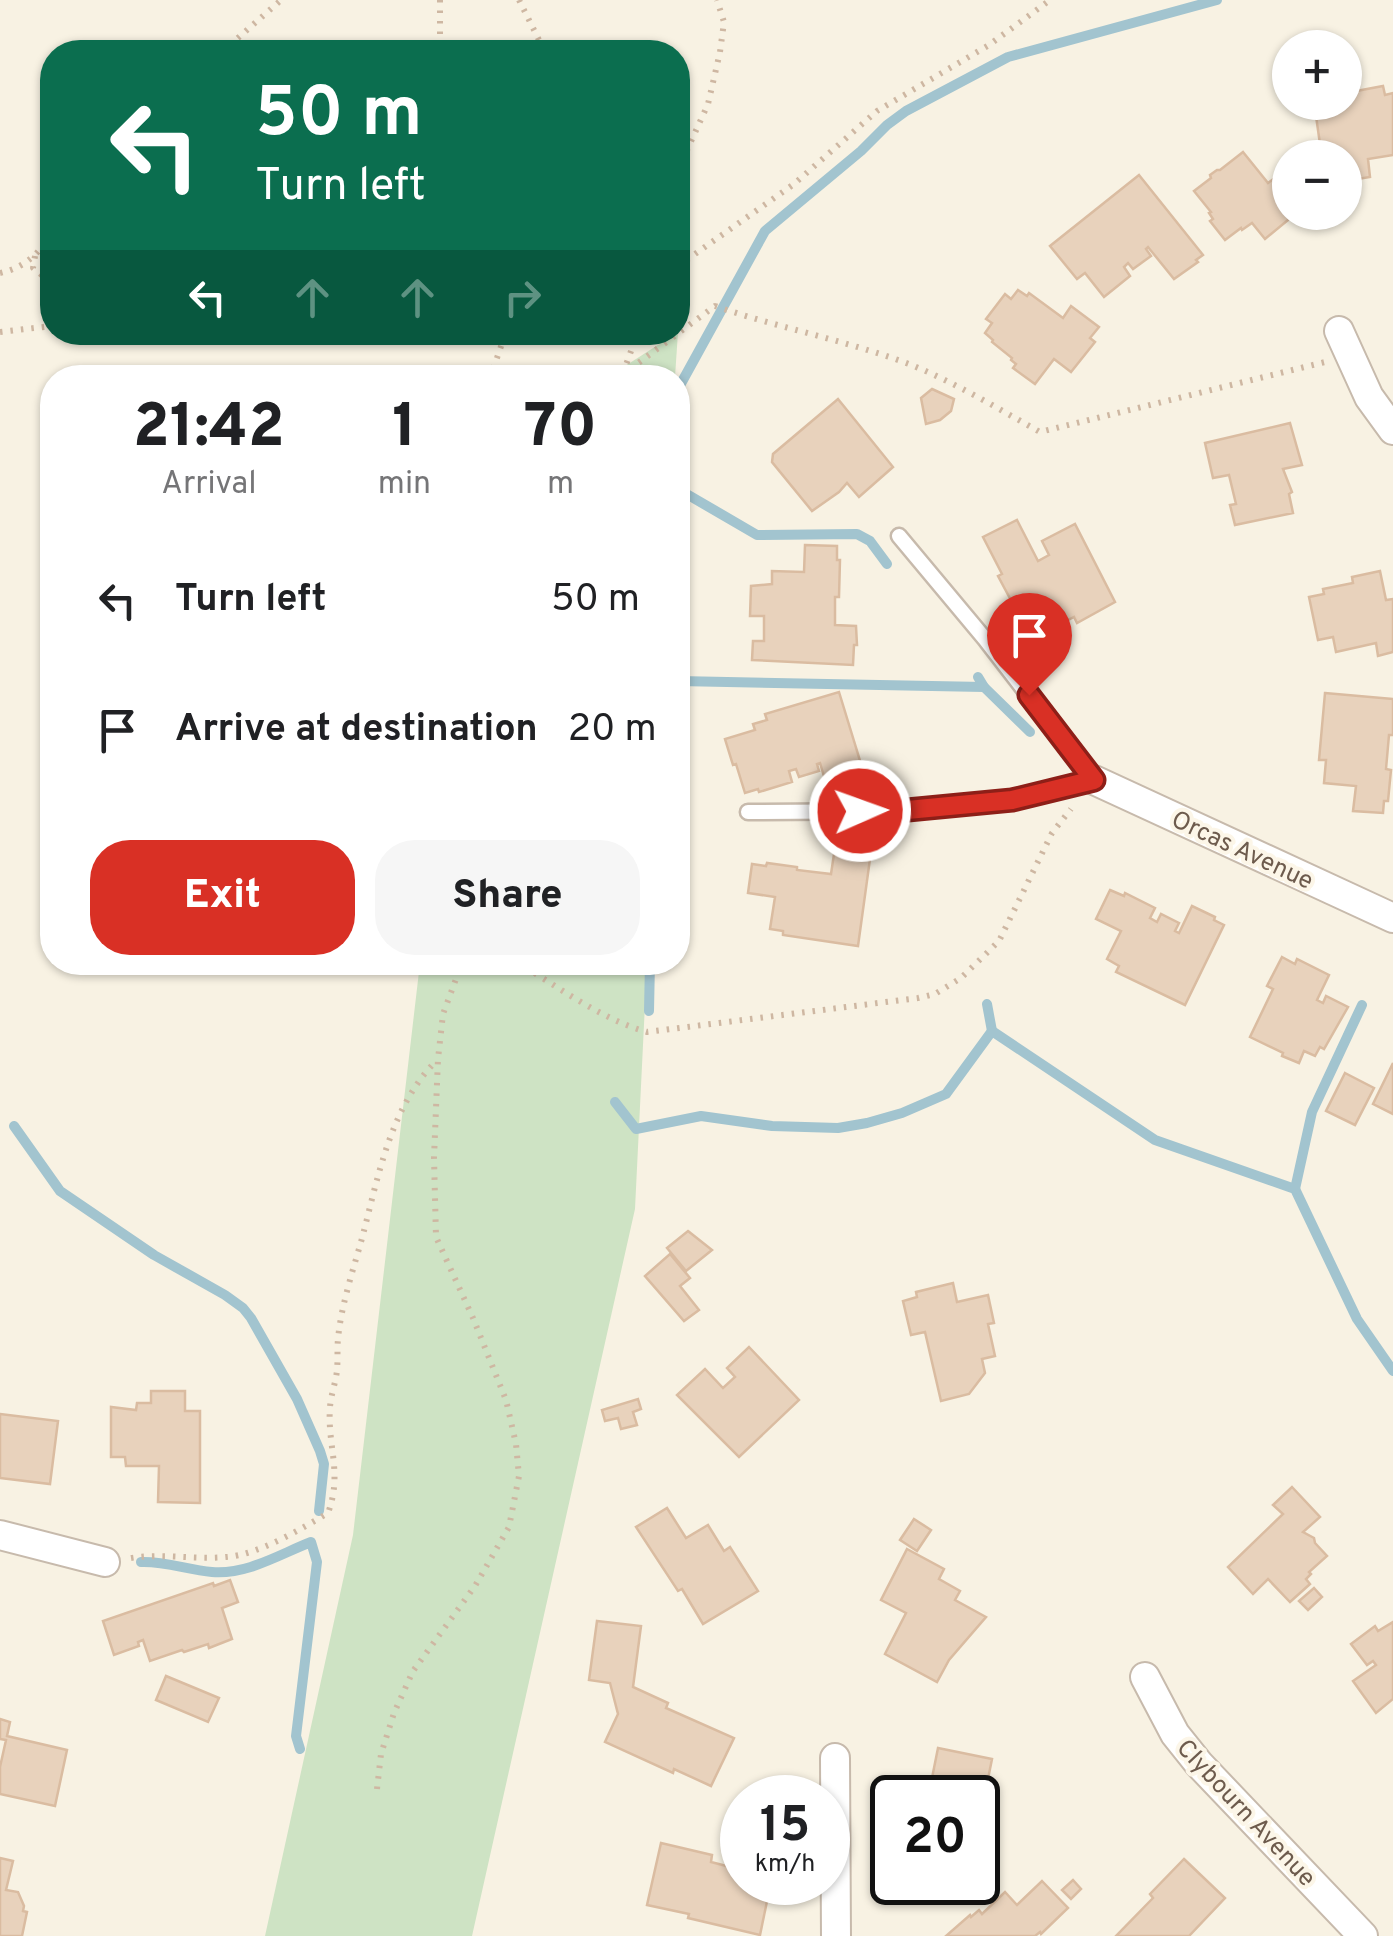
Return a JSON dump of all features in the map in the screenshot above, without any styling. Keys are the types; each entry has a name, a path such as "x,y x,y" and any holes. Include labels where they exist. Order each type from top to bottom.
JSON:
{"street":[{"path":"1344,344 1369,397 1393,430"},
{"name":"Orcas Avenue","path":"1094,780 1393,918"},
{"path":"0,1535 105,1562"},
{"name":"Clybourn Avenue","path":"1144,1678 1175,1734 1200,1764 1363,1936"},
{"path":"835,1758 836,1936"}],"lane":[{"path":"748,812 897,811 1012,800 1094,780 986,639 899,536"}],"path":[{"path":"236,40 281,0"},
{"path":"440,0 440,40"},
{"path":"518,0 539,40"},
{"path":"690,144 708,104 720,52 724,22 717,0"},
{"path":"690,258 794,184 877,111 989,44 1050,0"},
{"path":"0,273 17,269 40,248"},
{"path":"34,256 34,268 40,273"},
{"path":"690,324 715,306 840,342 910,365 1040,432 1344,344"},
{"path":"0,332 40,327"},
{"path":"635,365 662,345"},
{"path":"538,975 628,1027 647,1032 935,994 961,978 999,941 1052,833 1094,780"},
{"path":"377,1789 381,1754 412,1672 475,1586 510,1527 518,1476 516,1444 506,1400 436,1237 438,1059 443,1014 458,975"},
{"path":"105,1562 148,1555 230,1557 254,1551 328,1512 336,1466 329,1429 331,1398 338,1337 355,1264 396,1122 420,1078 438,1059"}],"green space":[{"path":"658,345 677,345 676,365 627,365"},
{"path":"419,975 646,975 635,1209 472,1936 265,1936 353,1535"}],"building":[{"path":"1383,86 1385,95 1393,93 1393,155 1368,159 1370,177 1362,178 1362,140 1319,140 1317,120 1362,120 1362,90"},
{"path":"1243,152 1268,183 1272,180 1272,230 1276,230 1265,239 1252,223 1225,240 1210,221 1211,212 1194,191"},
{"path":"1139,175 1203,255 1174,279 1148,247 1151,256 1133,269 1128,263 1124,267 1130,276 1104,297 1085,273 1077,279 1050,246"},
{"path":"1018,290 1027,296 1029,293 1063,318 1071,306 1099,327 1090,338 1095,342 1071,372 1054,359 1035,384 1013,368 1016,364 1012,358 985,333 992,323 986,319 1005,294 1011,299"},
{"path":"932,389 954,399 951,411 926,424 921,398"},
{"path":"838,399 893,467 859,497 847,483 812,511 772,462 773,454"},
{"path":"1290,423 1302,465 1283,469 1292,492 1289,494 1293,513 1235,525 1230,505 1236,504 1229,475 1213,478 1205,443"},
{"path":"1017,520 1038,561 1049,555 1042,541 1075,524 1115,602 1077,623 1074,617 1064,622 1060,615 1043,623 1037,611 1024,618 998,576 1002,574 983,537"},
{"path":"805,545 837,546 840,560 835,625 856,626 853,665 752,660 753,641 764,641 764,616 750,616 751,586 772,584 772,571 804,572"},
{"path":"1380,571 1386,600 1393,599 1393,652 1378,656 1376,643 1336,652 1333,637 1318,640 1309,597 1324,594 1323,589 1353,583 1352,577"},
{"path":"839,692 865,777 828,790 820,763 819,771 799,777 796,769 789,771 792,782 745,793 725,739 755,730 753,724 767,720 765,714"},
{"path":"1325,693 1393,699 1393,735 1389,735 1386,769 1391,770 1383,813 1353,811 1356,786 1324,783 1326,760 1319,760"},
{"path":"834,854 870,859 858,946 783,935 783,931 770,929 775,897 748,893 752,864 831,874"},
{"path":"1110,890 1155,908 1150,918 1157,922 1161,914 1179,923 1175,931 1179,933 1192,906 1224,925 1185,1005 1116,972 1119,966 1107,959 1121,931 1096,919"},
{"path":"1282,957 1295,964 1297,959 1329,975 1317,1000 1323,1003 1326,996 1348,1007 1324,1049 1320,1047 1315,1056 1304,1051 1299,1063 1250,1037 1273,989 1267,986"},
{"path":"1393,1063 1393,1114 1373,1104"},
{"path":"1345,1073 1374,1088 1355,1125 1326,1111"},
{"path":"688,1231 712,1250 686,1271 667,1248"},
{"path":"670,1254 690,1278 680,1286 699,1310 684,1321 645,1276"},
{"path":"953,1283 957,1302 988,1295 994,1323 988,1324 995,1356 982,1359 985,1373 969,1394 941,1401 925,1332 911,1335 903,1301 917,1297 916,1292"},
{"path":"749,1347 799,1400 739,1457 677,1395 705,1369 723,1388 735,1377 727,1368"},
{"path":"151,1391 185,1391 185,1411 200,1411 200,1503 158,1502 159,1466 126,1466 125,1457 111,1457 111,1407 136,1410 137,1403 151,1403"},
{"path":"638,1399 641,1409 633,1412 637,1425 621,1429 618,1418 605,1421 602,1410"},
{"path":"0,1414 58,1421 50,1484 0,1478"},
{"path":"1292,1487 1320,1517 1303,1532 1314,1538 1327,1556 1309,1572 1306,1579 1310,1584 1290,1602 1268,1579 1253,1594 1228,1567 1283,1514 1273,1505"},
{"path":"667,1508 686,1538 708,1525 724,1551 730,1547 758,1591 703,1624 636,1527"},
{"path":"914,1519 931,1530 917,1551 900,1540"},
{"path":"907,1549 944,1569 939,1579 960,1591 955,1600 986,1617 949,1660 937,1682 885,1654 906,1613 881,1600"},
{"path":"230,1580 238,1602 222,1608 232,1639 150,1661 143,1640 138,1642 139,1646 114,1655 103,1621"},
{"path":"1314,1588 1322,1597 1308,1610 1299,1601"},
{"path":"597,1621 641,1626 633,1687 668,1703 666,1708 734,1738 711,1786 605,1742 618,1714 610,1683 589,1680"},
{"path":"1393,1622 1393,1699 1376,1713 1353,1681 1376,1665 1373,1661 1367,1665 1351,1644 1375,1626 1378,1631"},
{"path":"166,1676 219,1698 208,1722 156,1700"},
{"path":"0,1719 10,1722 7,1736 67,1750 55,1806 0,1794 6,1740 0,1739"},
{"path":"938,1748 992,1759 989,1775 933,1775"},
{"path":"661,1843 712,1855 711,1862 720,1864 720,1905 766,1905 760,1935 647,1905"},
{"path":"0,1858 13,1861 6,1890 18,1892 23,1911 27,1912 22,1936 0,1936"},
{"path":"1184,1859 1225,1898 1189,1936 1116,1936 1153,1898 1150,1894"},
{"path":"1073,1880 1081,1889 1071,1899 1062,1890"},
{"path":"1042,1881 1068,1908 1035,1936 946,1936 970,1915 1000,1905 1005,1892 1017,1905"}],"waterway":[{"path":"690,367 765,231 906,111 1008,57 1217,0"},
{"path":"690,496 757,535 857,534 870,541 887,564"},
{"path":"978,677 1030,732"},
{"path":"690,681 984,687"},
{"path":"649,1011 650,975"},
{"path":"987,1004 992,1031"},
{"path":"1295,1189 1312,1112 1362,1005"},
{"path":"615,1102 636,1129 701,1116 772,1126 838,1128 867,1123 946,1094 992,1031 1155,1140 1295,1189 1357,1319 1393,1371"},
{"path":"14,1126 60,1191 154,1255 225,1295 251,1318 297,1399 320,1451 324,1464 319,1511"},
{"path":"141,1562 225,1572 251,1567 311,1542 317,1562 296,1736 300,1749"}],"route":[{"path":"860,811 1012,800 1094,780 1029,695"}]}
